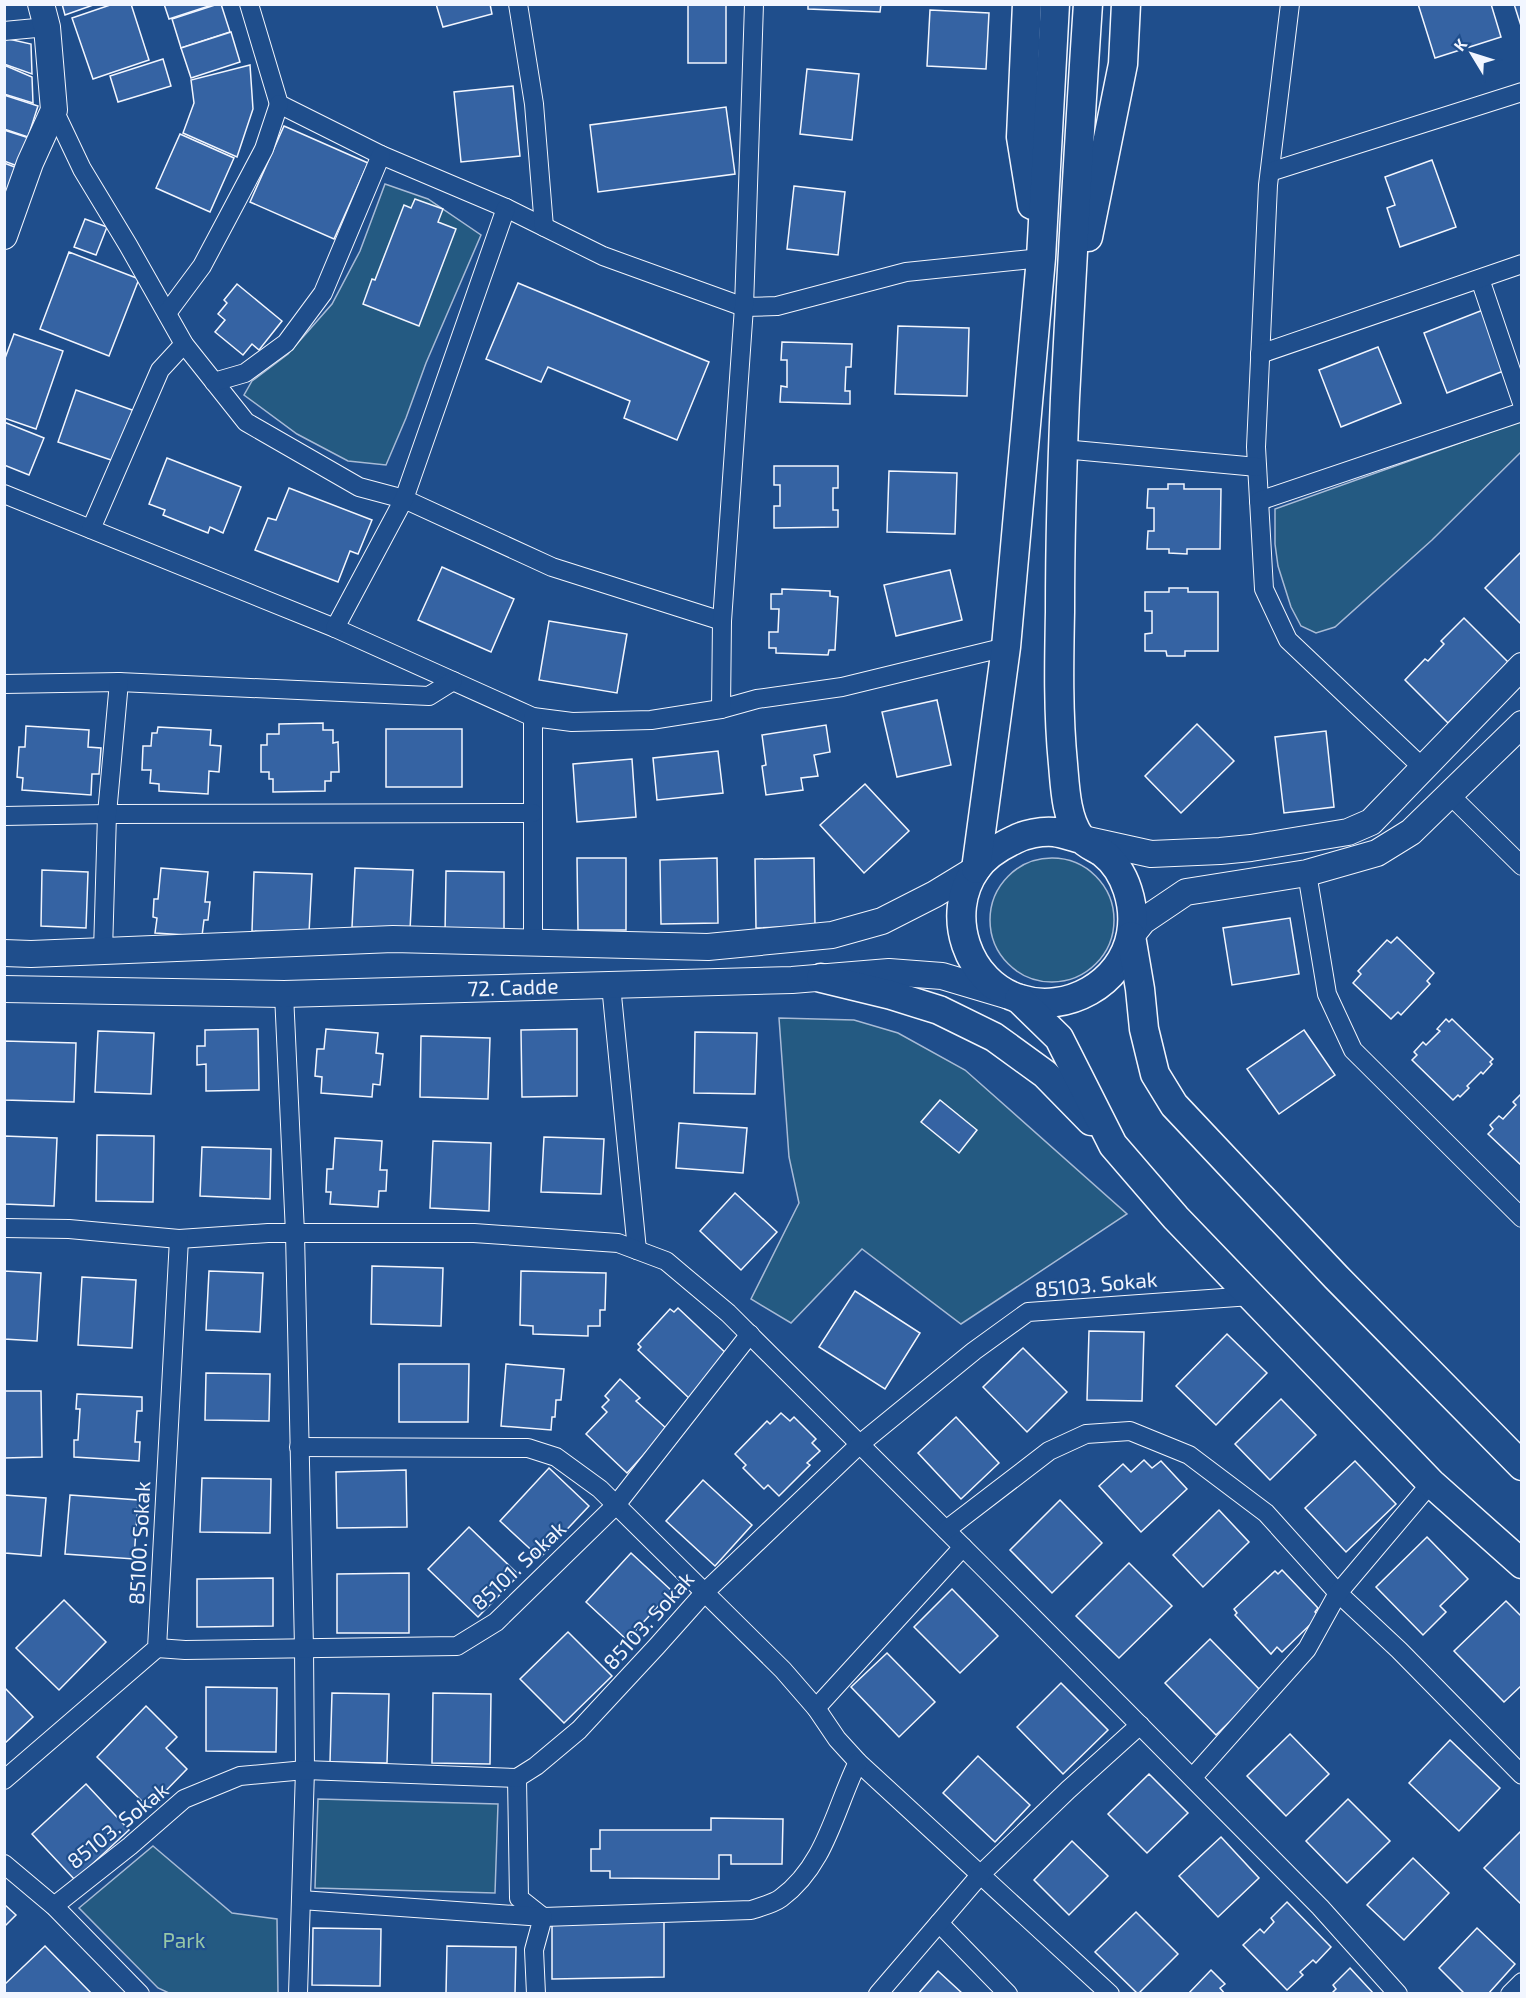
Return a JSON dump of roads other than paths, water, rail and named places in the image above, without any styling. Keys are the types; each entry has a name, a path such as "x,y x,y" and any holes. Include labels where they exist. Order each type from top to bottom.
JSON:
{"main road":[{"path":"1028,4 1021,137 1041,258"},
{"path":"1055,4 1041,258 1006,647 976,869 965,893 961,919 965,945 977,968 995,987 1018,999 1059,1038 1113,1145"},
{"path":"1088,4 1078,144 1063,449 1059,658 1063,762 1070,816 1081,839 1106,855 1123,878 1132,906 1131,936 1144,1029 1155,1074 1174,1105 1336,1277 1521,1466"},
{"path":"1069,327 1123,64 1126,4"},
{"path":"4,236 30,163 54,110 44,16"},
{"path":"4,953 393,939 708,947 832,935 882,921 935,894 976,869 997,848 1023,835 1052,832 1152,854 1251,848 1347,832 1371,822 1521,666"},
{"path":"1018,999 1047,1004 1076,999 1101,984 1120,963 1131,936 1143,921 1186,892 1307,873 1377,853 1411,832 1521,724"},
{"name":"72. Cadde","path":"4,989 284,994 792,980 889,972 942,976 1018,999"},
{"path":"821,978 891,995 939,1010 994,1037 1046,1074 1113,1145 1176,1218 1431,1483 1521,1564"}],"street":[{"path":"167,314 202,266 222,229 264,149 279,104 249,4"},
{"path":"518,4 534,104 544,227"},
{"path":"721,708 722,621 744,307 754,4"},
{"path":"1290,4 1270,172 1260,354 1256,447 1264,589 1288,640 1423,768"},
{"path":"4,31 44,16"},
{"path":"1270,172 1521,92"},
{"path":"279,104 381,155 506,208 603,256 744,307 777,306 906,272 1041,258"},
{"path":"54,110 82,169 184,344 246,422 359,488 404,499 552,567 722,621"},
{"path":"214,382 245,373 286,343 323,292 381,155"},
{"path":"335,628 404,499 506,208"},
{"path":"1260,354 1521,264"},
{"path":"1480,279 1521,403"},
{"path":"91,529 160,370 184,344"},
{"path":"1259,501 1521,412"},
{"path":"1063,449 1257,467"},
{"path":"4,494 335,628 532,717 572,722 651,720 721,708 757,699 842,687 1006,647"},
{"path":"4,684 119,682 429,696 453,681"},
{"path":"103,951 106,814 119,682"},
{"path":"532,717 533,943"},
{"path":"1450,795 1521,866"},
{"path":"4,816 533,813"},
{"path":"1307,873 1327,994 1353,1050 1521,1217"},
{"path":"611,985 637,1250"},
{"path":"284,994 295,1233 304,1648 305,1770 298,1994"},
{"path":"4,1228 69,1230 179,1239 268,1233 474,1233 618,1243 666,1261 728,1313 963,1547 1320,1907 1398,1994"},
{"name":"85100. Sokak","path":"157,1648 179,1239"},
{"name":"85103. Sokak","path":"54,1906 130,1846 184,1799 240,1776 305,1770 517,1778 536,1766 579,1730 705,1592 860,1444 974,1351 1028,1312 1251,1296"},
{"name":"85101. Sokak","path":"157,1648 185,1650 457,1646 496,1622 616,1505 750,1335"},
{"path":"946,1530 1049,1451 1086,1434 1130,1431 1189,1455 1266,1513 1338,1593 1399,1650 1521,1775"},
{"path":"299,1447 528,1448 556,1457 600,1489 783,1670 858,1762 1110,1994"},
{"path":"1192,1777 1307,1649 1338,1593 1431,1483"},
{"path":"816,1708 963,1547"},
{"path":"4,1780 157,1648"},
{"path":"878,1994 981,1874 1068,1790 1140,1725"},
{"path":"301,1900 543,1917 751,1910 780,1899 816,1859 836,1818 844,1788 858,1762"},
{"path":"517,1778 519,1898 543,1917"},
{"path":"4,1863 54,1906 140,1994"},
{"path":"536,1994 534,1950 543,1917"},
{"path":"939,1923 1008,1994"},
{"path":"1510,1994 1521,1982"}],"park label":[{"name":"Park","path":"184,1941"}]}
